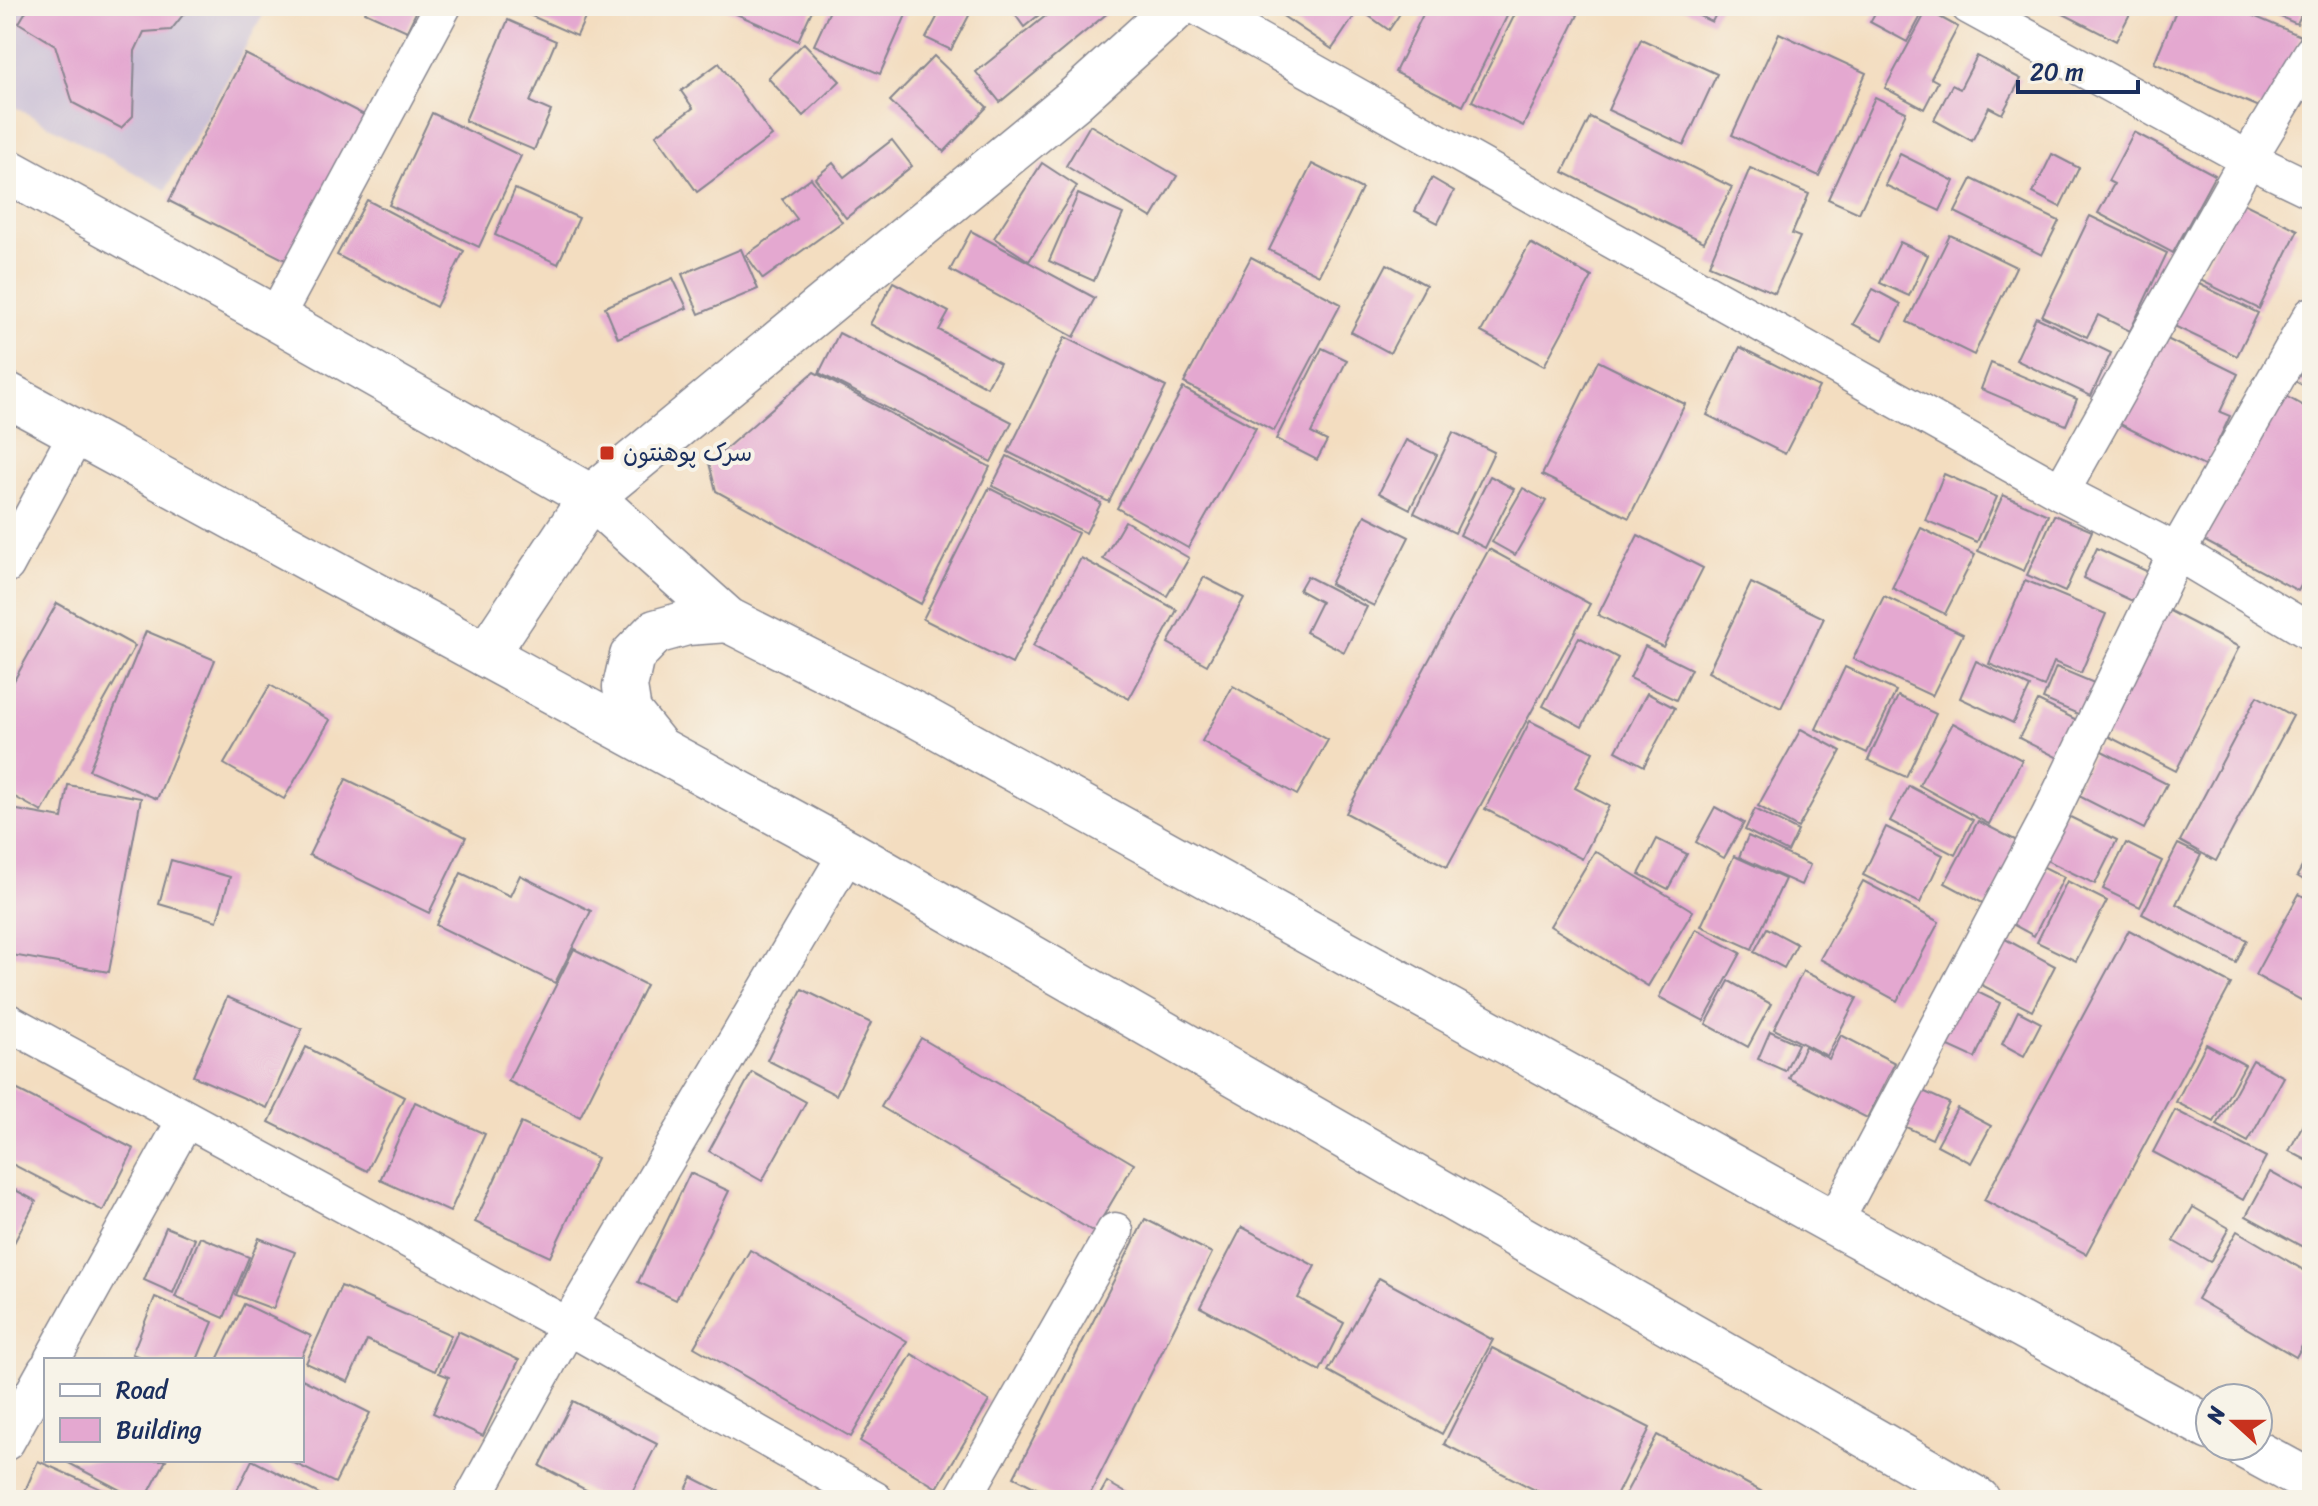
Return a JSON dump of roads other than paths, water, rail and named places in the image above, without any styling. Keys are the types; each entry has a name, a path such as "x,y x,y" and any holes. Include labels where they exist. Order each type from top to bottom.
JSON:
{"main road":[{"path":"486,655 591,497 1075,99 1178,6"},
{"path":"6,170 591,497 728,620 918,716 2194,1419"},
{"path":"6,394 848,852 1978,1500"},
{"path":"658,749 629,712 625,687 632,656 655,632 687,623 728,620"},
{"path":"2273,1462 2312,1483"}],"street":[{"path":"275,318 443,6"},
{"path":"1196,6 2061,492 2177,552 2312,633"},
{"path":"1969,6 2248,159 2312,190"},
{"path":"2061,492 2248,159 2312,53"},
{"path":"1834,1223 2049,817 2177,552 2312,315"},
{"path":"6,565 77,433"},
{"path":"472,1500 568,1326 848,852"},
{"path":"6,1021 568,1326 875,1500"},
{"path":"53,1358 186,1119"},
{"path":"962,1500 1115,1231"},
{"path":"6,1442 44,1374"}],"place":[{"name":"سرک پوهنتون","path":"607,453"}]}
